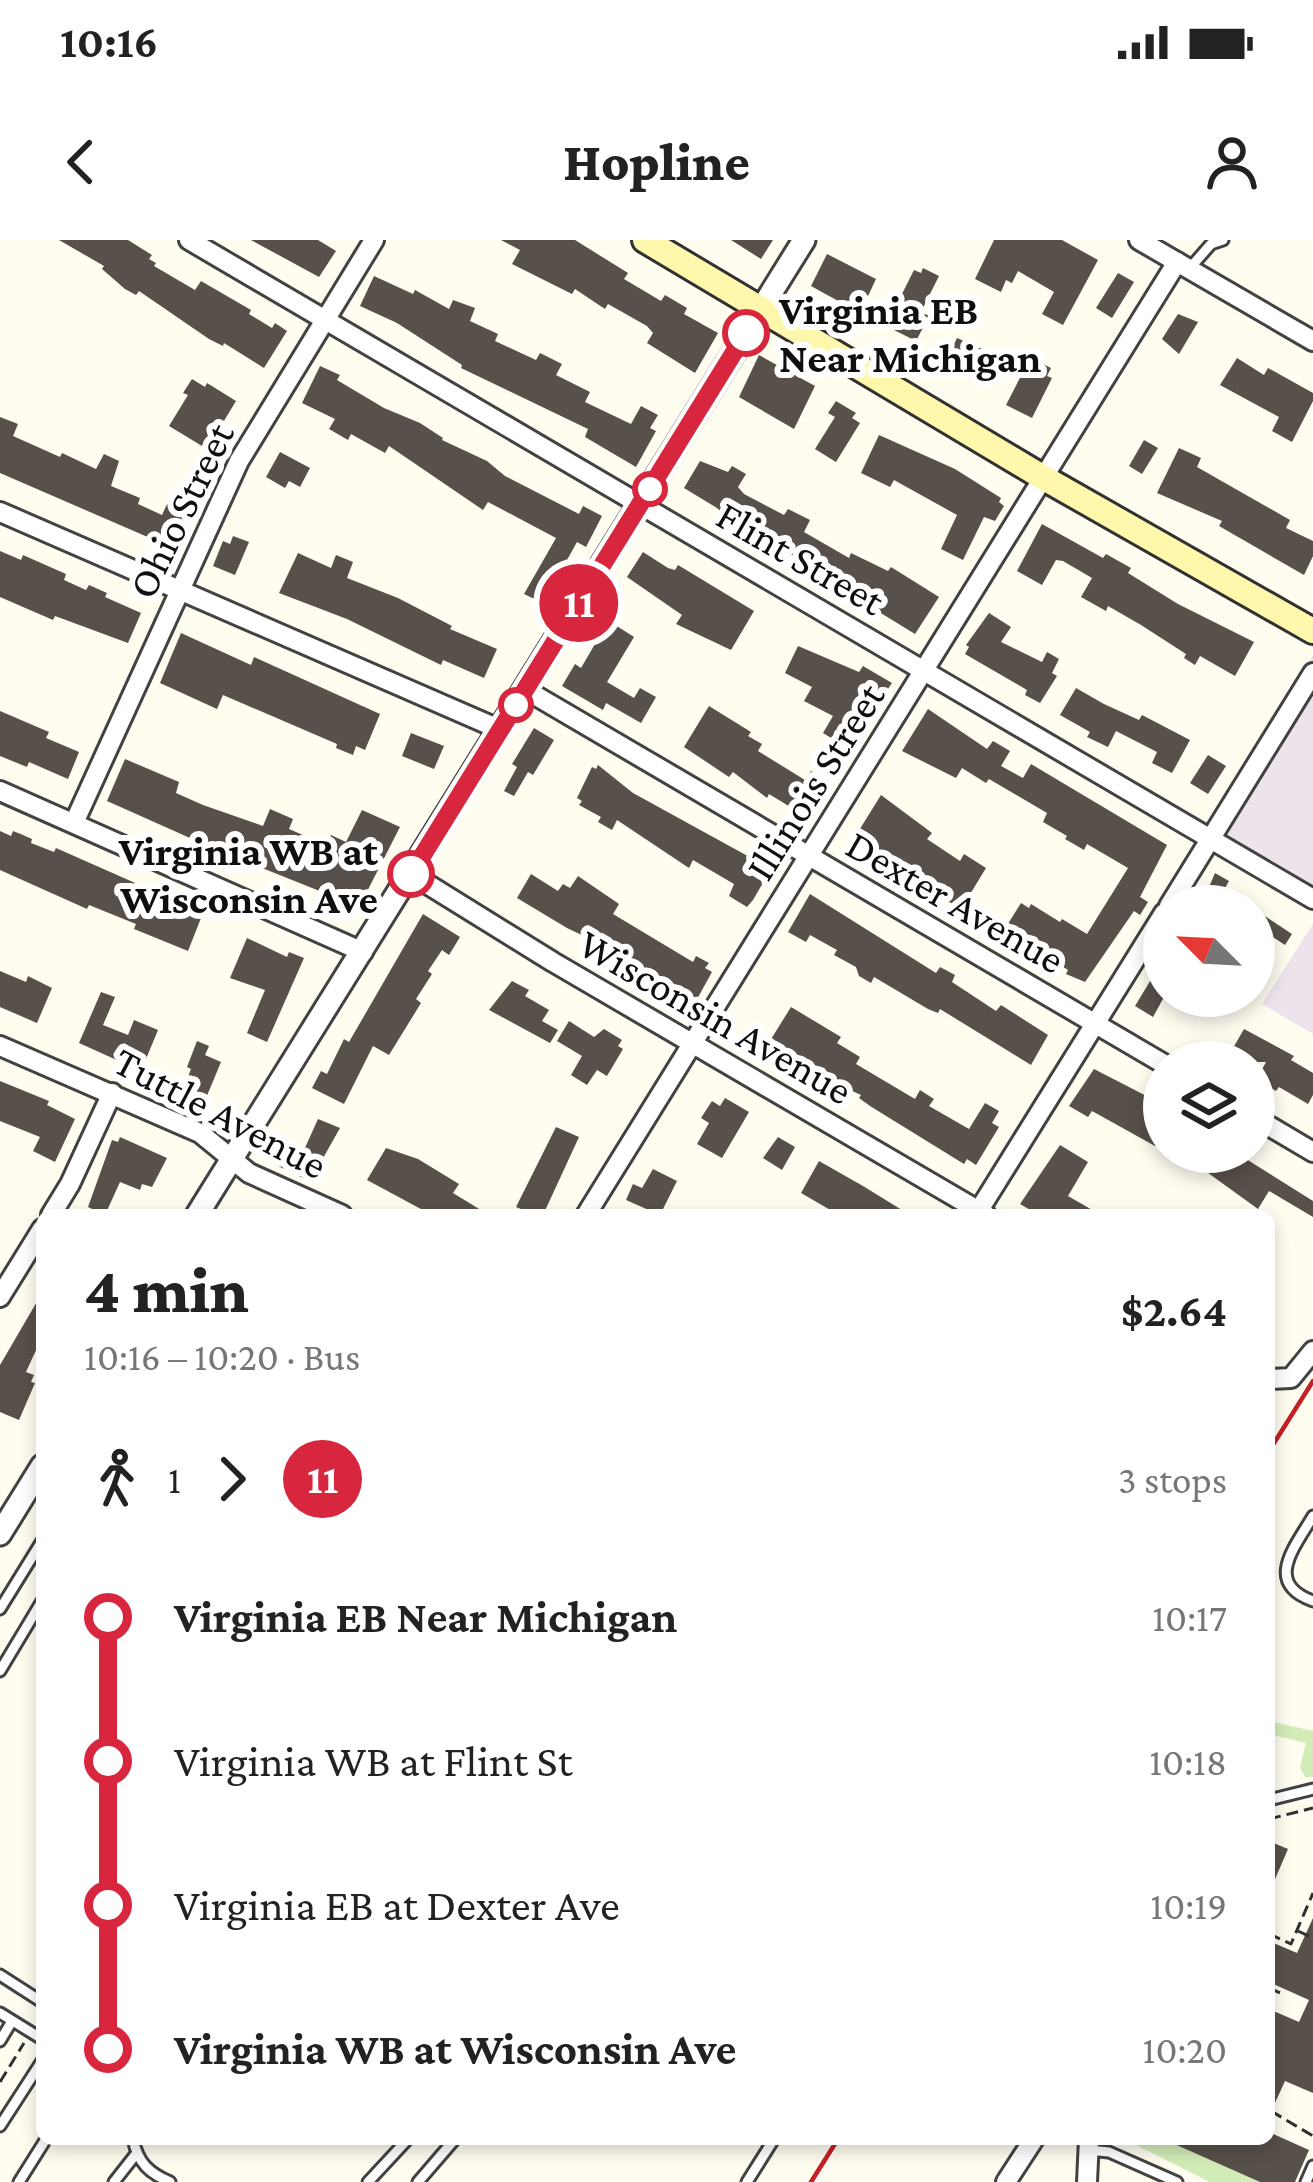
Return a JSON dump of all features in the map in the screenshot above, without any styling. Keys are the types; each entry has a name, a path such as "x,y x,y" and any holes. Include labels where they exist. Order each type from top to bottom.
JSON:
{"main road":[{"path":"645,240 1044,478 1313,631"}],"street":[{"name":"Flint Street","path":"189,240 1313,899"},
{"name":"Ohio Street","path":"74,824 239,460 374,240"},
{"path":"201,1209 804,240"},
{"path":"1139,240 1313,341"},
{"name":"Illinois Street","path":"590,1209 1044,478 1183,266"},
{"path":"0,512 501,730"},
{"path":"1182,885 1313,674"},
{"name":"Dexter Avenue","path":"526,690 1143,1052"},
{"path":"0,791 364,952"},
{"name":"Wisconsin Avenue","path":"411,874 972,1209"},
{"path":"983,1209 1143,947"},
{"name":"Tuttle Avenue","path":"0,1046 200,1133 249,1173 330,1209"},
{"path":"54,1209 112,1093"},
{"path":"1275,1129 1313,1152"},
{"path":"0,1297 36,1239"},
{"path":"1275,1379 1291,1378 1313,1351"},
{"path":"0,1534 36,1476"},
{"path":"1006,2182 1030,2145"},
{"path":"1087,2182 1089,2145"}],"lane":[{"path":"1183,266 1223,240"},
{"path":"1313,1516 1286,1561 1287,1581 1298,1596 1313,1601"},
{"path":"0,1609 36,1551"},
{"path":"0,1671 36,1611"},
{"path":"1275,1798 1313,1789"},
{"path":"0,1975 36,1998"},
{"path":"0,2013 36,2035"},
{"path":"0,2041 12,2021"},
{"path":"0,2126 36,2070"},
{"path":"19,2182 42,2145"},
{"path":"134,2145 149,2174 170,2182"},
{"path":"368,2182 402,2145"},
{"path":"418,2182 450,2145"},
{"path":"747,2182 770,2145"},
{"path":"1089,2145 1177,2182"},
{"path":"114,2182 136,2154"},
{"path":"1306,2182 1313,2166"}],"path":[{"path":"1275,1818 1313,1808"},
{"path":"1275,1937 1291,1944 1313,1893"},
{"path":"1296,1931 1313,1938"},
{"path":"1275,1991 1280,1993 1282,1988"},
{"path":"0,2082 27,2038"},
{"path":"1275,2113 1313,2136"}],"shaded area":[{"path":"1313,655 1313,906 1204,840"},
{"path":"1313,924 1313,1034 1275,1012 1275,984"}],"green space":[{"path":"1275,1722 1313,1731 1313,1777 1305,1777 1300,1767 1306,1743 1275,1735"},
{"path":"1136,2145 1177,2145 1260,2182 1210,2182"}],"building":[{"path":"59,240 128,240 152,255 149,259 154,266 195,290 201,281 272,328 275,323 287,331 264,368 209,339 139,291 136,295 125,289 104,266"},
{"path":"251,240 318,240 336,251 319,277"},
{"path":"501,240 575,240 628,273 624,279 661,301 665,295 687,308 684,314 718,333 695,373 647,343 653,333 647,326 608,304 605,309 575,289 572,294 512,264 520,250"},
{"path":"731,240 773,240 761,259"},
{"path":"994,240 1062,240 1098,260 1063,325 1042,314 1054,292 1018,271 1012,283 1006,280 1001,292 975,279"},
{"path":"827,254 876,279 860,313 811,286"},
{"path":"923,268 939,276 921,312 929,316 916,341 886,326 914,270 921,273"},
{"path":"1118,273 1134,282 1112,318 1096,308"},
{"path":"374,276 413,294 415,290 449,309 453,300 475,308 470,321 498,334 495,341 536,360 540,353 562,364 556,375 590,392 585,402 631,424 641,406 658,415 650,428 656,431 636,467 585,437 588,429 461,368 397,323 360,306"},
{"path":"1178,314 1198,322 1179,354 1162,339"},
{"path":"957,338 982,349 974,380 944,366"},
{"path":"759,355 815,386 794,429 739,397"},
{"path":"1237,358 1264,375 1268,368 1313,393 1292,442 1272,431 1279,417 1220,385"},
{"path":"1037,361 1051,368 1047,376 1052,378 1032,418 1006,405 1024,370 1030,373"},
{"path":"320,366 384,408 487,461 505,476 579,514 583,506 602,516 586,547 577,542 557,578 566,583 553,608 524,594 556,538 488,502 483,510 389,446 385,453 351,434 348,440 329,429 335,419 302,403"},
{"path":"192,379 236,401 210,444 205,441 202,446 169,426"},
{"path":"836,401 856,413 852,418 860,423 836,462 815,449 835,417 828,413"},
{"path":"0,417 18,424 13,436 60,457 62,453 96,469 104,454 119,461 111,486 140,498 138,504 162,515 167,504 188,513 173,548 0,473"},
{"path":"879,435 955,469 1001,498 1004,506 995,521 984,517 963,560 941,549 957,515 894,480 890,487 861,473"},
{"path":"1144,440 1158,448 1142,474 1129,466"},
{"path":"1179,448 1201,458 1197,467 1290,520 1286,528 1313,541 1313,556 1304,575 1219,526 1222,521 1157,493"},
{"path":"280,452 310,468 300,487 289,481 285,488 266,477"},
{"path":"700,461 728,472 732,466 746,474 738,487 744,494 784,515 788,509 810,520 804,532 849,558 851,553 888,571 891,567 939,597 915,634 806,562 735,526 717,508 684,488"},
{"path":"1042,524 1103,558 1106,554 1178,604 1254,642 1235,676 1200,656 1195,665 1141,625 1081,597 1092,578 1063,561 1056,560 1042,585 1017,571"},
{"path":"233,536 249,542 235,575 213,566 223,541 230,544"},
{"path":"0,551 21,560 23,555 66,574 64,580 86,590 89,585 141,613 128,643 55,616 53,620 0,597"},
{"path":"643,552 668,568 675,570 678,565 754,611 731,650 676,624 682,615 627,577"},
{"path":"298,553 331,568 336,555 353,562 347,578 398,598 452,626 450,629 497,649 484,678 443,660 441,665 347,619 279,593"},
{"path":"989,613 1011,627 1001,642 1042,662 1047,652 1059,659 1052,673 1057,676 1040,703 1025,695 1027,690 965,654 966,645"},
{"path":"609,621 634,637 607,682 634,698 640,688 656,697 641,723 606,703 603,710 562,686 575,664 581,668 599,626 604,629"},
{"path":"181,633 251,665 254,657 380,714 365,750 356,746 353,755 223,695 217,709 160,683"},
{"path":"798,646 859,672 863,666 892,683 852,742 840,735 836,741 823,733 833,716 804,701 812,687 785,673"},
{"path":"1076,688 1190,740 1172,773 1152,763 1157,752 1116,731 1108,747 1060,715"},
{"path":"709,706 751,732 748,736 762,744 758,751 805,780 811,771 829,781 803,820 789,812 792,808 769,794 767,798 733,772 729,777 684,747"},
{"path":"928,709 987,749 993,741 1010,751 1001,766 1023,778 1031,764 1167,845 1143,885 1143,910 1140,915 1134,911 1085,982 1066,974 1068,970 1026,943 1023,948 1001,935 1021,903 1087,934 1128,868 1087,844 1084,850 1065,839 1043,822 1047,813 989,779 986,783 962,768 956,778 902,751"},
{"path":"0,711 49,732 46,738 79,752 68,779 29,762 27,767 0,756"},
{"path":"534,728 554,740 514,796 504,791 517,767 512,764"},
{"path":"411,733 444,746 434,769 402,756"},
{"path":"1208,755 1226,766 1208,794 1190,783"},
{"path":"125,759 179,782 176,793 203,805 263,826 270,809 293,819 289,829 326,845 331,835 346,842 362,810 400,827 355,915 324,901 327,894 247,862 249,857 225,846 223,850 199,842 107,801"},
{"path":"598,765 633,793 766,866 768,874 747,907 729,896 734,884 693,860 689,868 617,820 612,830 598,822 601,817 579,805 582,801 577,798 592,767"},
{"path":"881,795 932,833 927,839 960,861 964,854 986,868 961,909 929,894 853,840"},
{"path":"0,831 11,836 13,831 54,852 56,848 203,913 188,951 134,929 136,924 89,905 87,909 0,870"},
{"path":"1215,873 1229,881 1227,885 1210,885"},
{"path":"531,874 558,891 563,884 570,888 578,876 619,904 613,914 693,962 696,956 709,963 705,968 712,972 696,1001 691,998 689,1002 609,953 613,946 567,928 517,898"},
{"path":"810,894 936,973 940,967 955,975 952,982 996,1011 1001,1005 1048,1035 1031,1065 940,1009 938,1013 928,1009 874,977 871,983 859,976 856,967 834,955 837,950 810,935 806,942 788,932"},
{"path":"423,914 460,937 449,955 442,950 428,971 432,974 416,999 421,1003 389,1055 373,1046 344,1104 312,1088 321,1071 327,1074 344,1039 349,1042"},
{"path":"1275,923 1292,934 1285,945 1275,939"},
{"path":"247,938 287,957 289,952 304,958 267,1042 247,1033 265,990 230,978"},
{"path":"0,971 26,982 28,976 52,988 37,1023 0,1007"},
{"path":"512,981 529,990 525,996 549,1010 542,1021 558,1030 550,1043 489,1010"},
{"path":"101,992 115,997 103,1025 128,1035 134,1020 158,1030 141,1071 79,1043"},
{"path":"791,1007 841,1037 837,1043 860,1057 856,1064 915,1099 920,1090 934,1099 929,1106 969,1129 985,1103 999,1111 992,1123 999,1127 976,1165 967,1159 964,1164 870,1106 861,1095 826,1079 782,1047 779,1051 768,1044"},
{"path":"569,1021 594,1037 604,1029 622,1040 618,1046 623,1049 607,1076 597,1070 587,1085 571,1075 582,1056 557,1041"},
{"path":"1244,1029 1266,1041 1237,1041"},
{"path":"197,1041 209,1046 205,1055 221,1062 206,1098 183,1089"},
{"path":"1275,1046 1313,1073 1308,1104 1279,1087 1276,1091"},
{"path":"1094,1069 1143,1094 1143,1139 1092,1111 1088,1117 1069,1106"},
{"path":"0,1081 49,1101 47,1105 75,1119 55,1162 33,1151 40,1137 0,1121"},
{"path":"725,1098 749,1112 722,1158 697,1144 709,1123 701,1118 712,1101 720,1106"},
{"path":"318,1119 340,1128 313,1176 307,1173 305,1179 276,1165 285,1147 291,1149 293,1144 304,1150"},
{"path":"556,1127 579,1137 546,1209 516,1207"},
{"path":"120,1137 167,1158 152,1187 142,1184 140,1190 120,1182 108,1209 92,1209 88,1207 112,1140 118,1142"},
{"path":"778,1137 795,1147 782,1170 763,1158"},
{"path":"1060,1145 1088,1162 1068,1196 1091,1209 1029,1209 1020,1204"},
{"path":"386,1148 418,1159 459,1184 453,1193 479,1209 421,1209 367,1180"},
{"path":"819,1161 900,1209 829,1209 801,1193"},
{"path":"653,1169 677,1181 663,1209 646,1209 626,1200 633,1184 642,1188"},
{"path":"1208,1173 1268,1173 1313,1201 1313,1217 1269,1191 1258,1209"},
{"path":"36,1303 36,1350 26,1372 34,1375 31,1382 35,1383 19,1420 0,1412 0,1365"},
{"path":"1275,1844 1288,1849 1275,1879"},
{"path":"1313,1918 1313,2093 1285,2081 1275,2103 1275,2012 1299,2022 1309,2000 1275,1985 1275,1944 1297,1953"},
{"path":"1275,2135 1309,2150 1295,2182 1260,2182 1177,2145 1275,2145"}],"railway":[{"path":"1275,1441 1313,1381"},
{"path":"811,2182 834,2145"}],"bus line":[{"name":"11","path":"411,874 746,333"}],"place":[{"name":"Virginia EB Near Michigan","path":"746,333"},
{"name":"Virginia WB at Wisconsin Ave","path":"411,874"}]}
